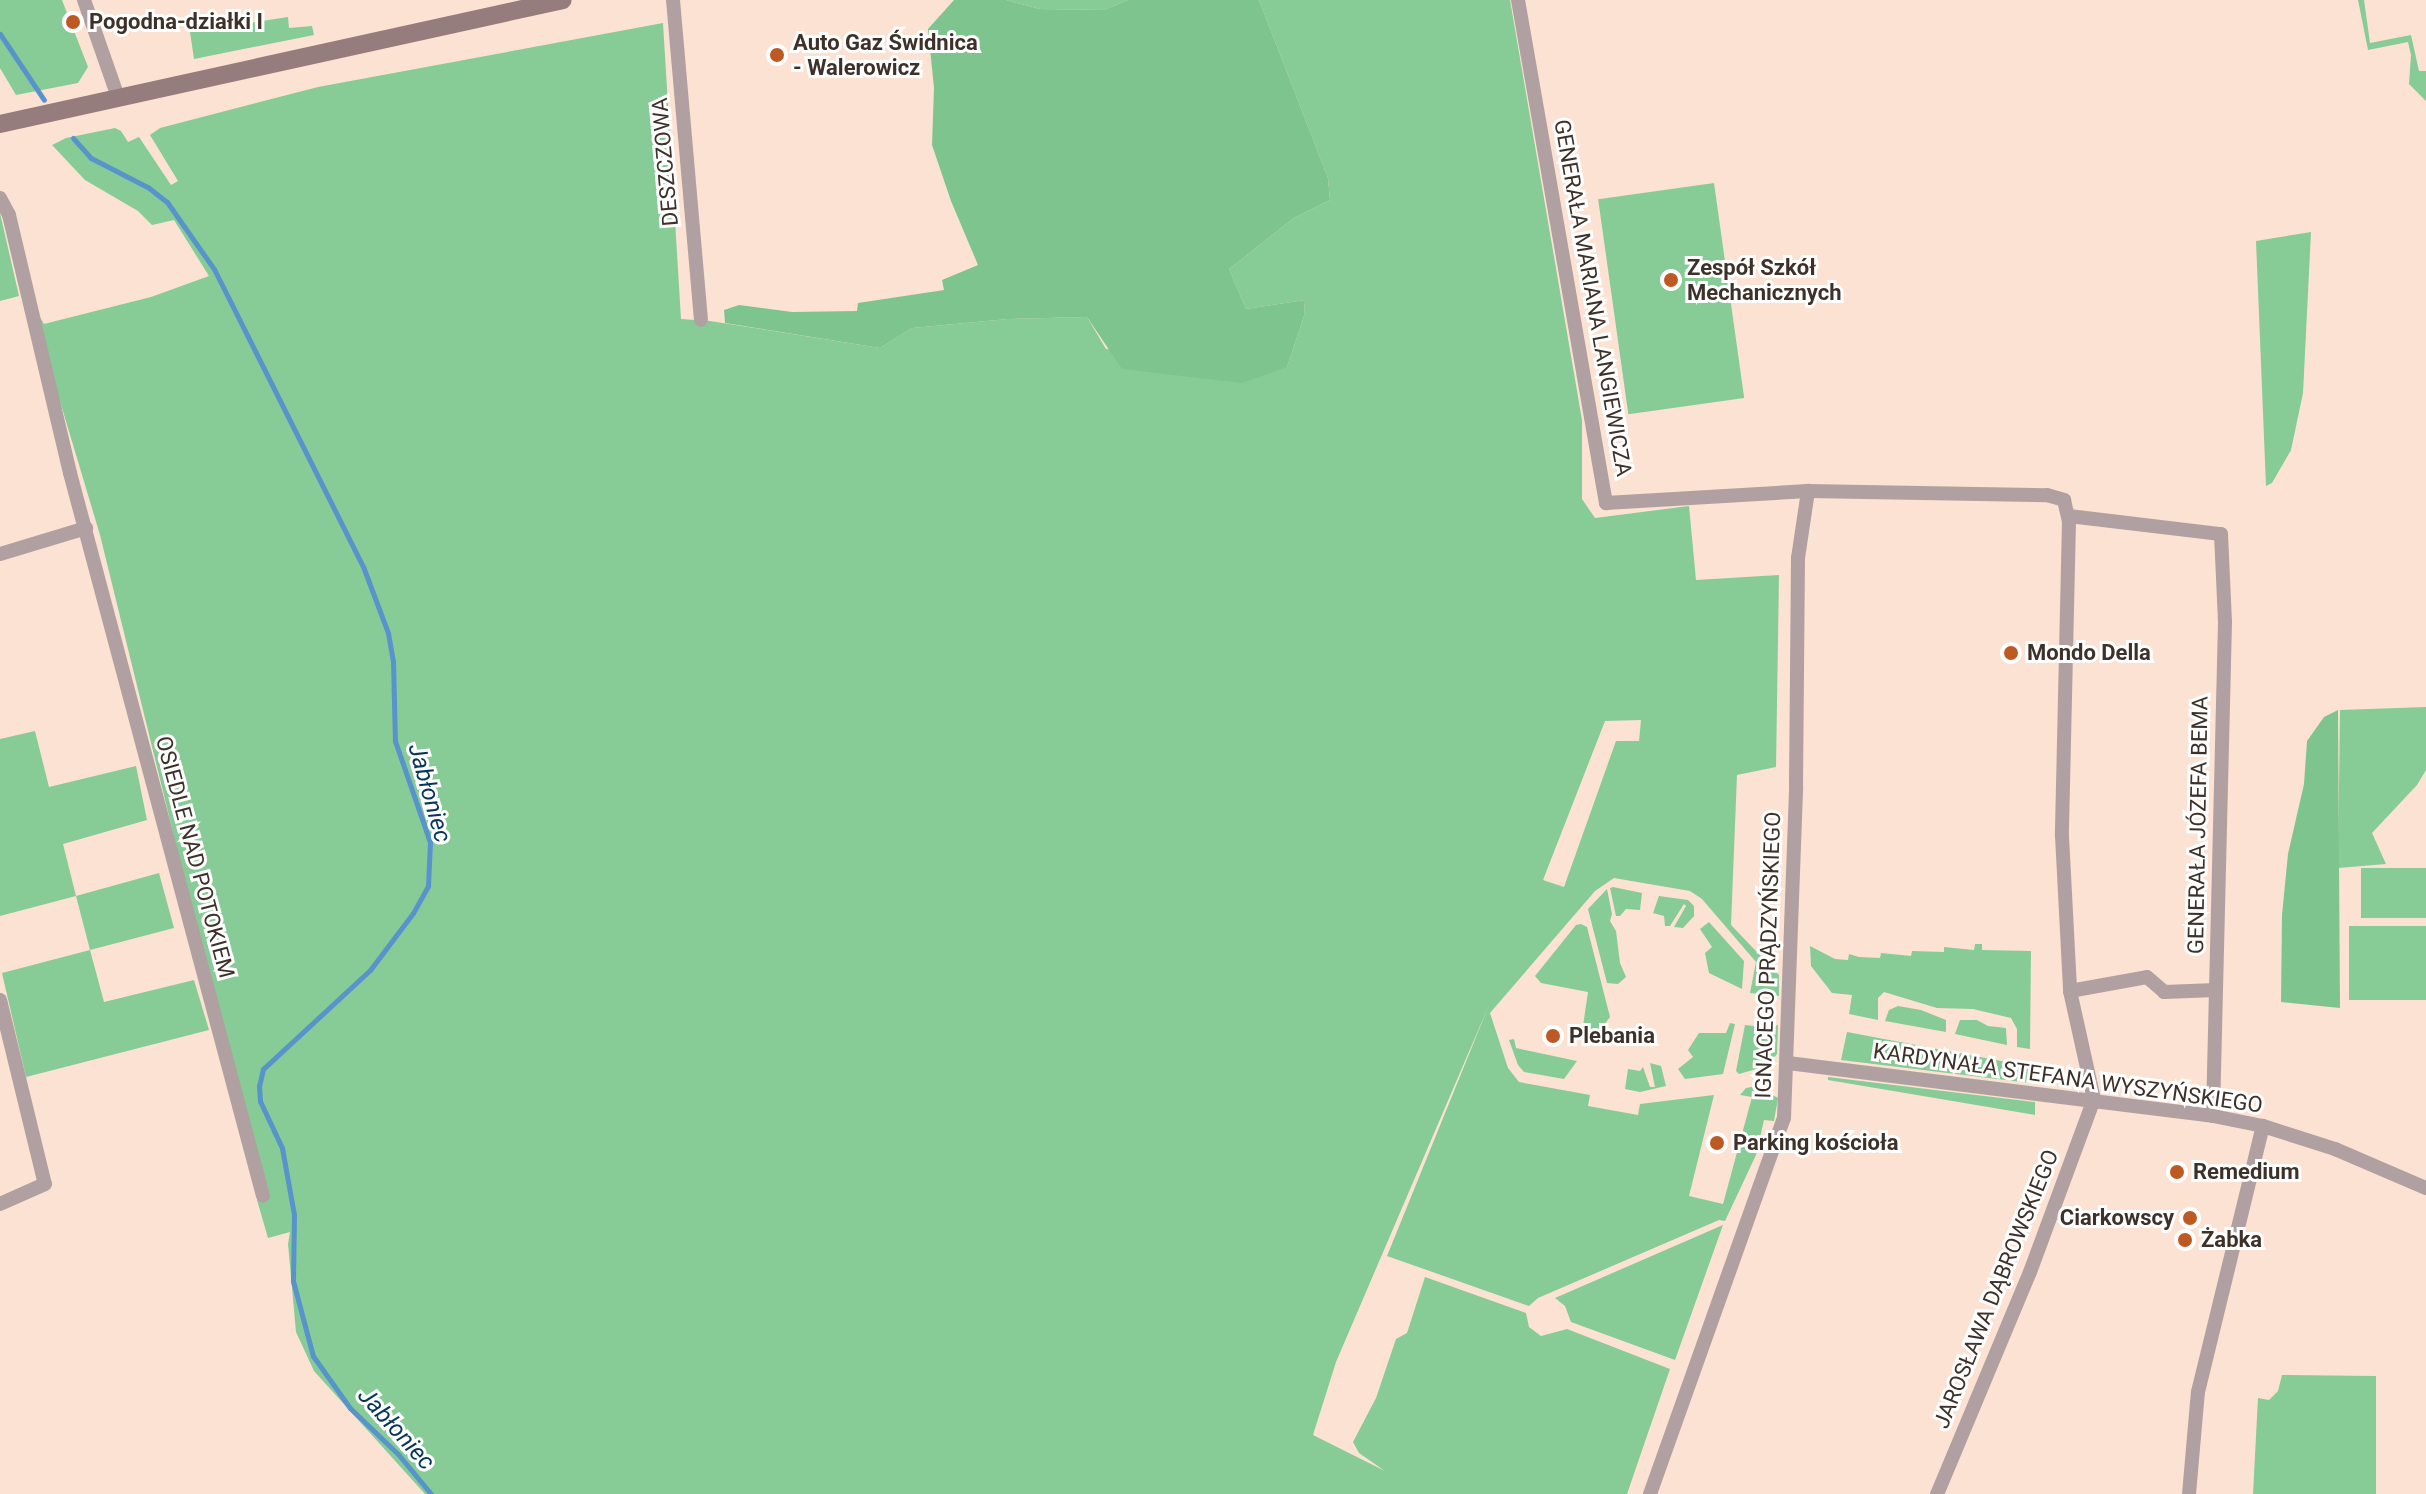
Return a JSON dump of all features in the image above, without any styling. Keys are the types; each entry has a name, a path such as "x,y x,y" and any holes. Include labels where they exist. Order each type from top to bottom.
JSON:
{"street":[{"path":"84,0 118,97"},
{"name":"DESZCZOWA","path":"673,0 701,320"},
{"name":"GENERAŁA MARIANA LANGIEWICZA","path":"1518,0 1606,503 1808,491 2047,495 2064,500 2069,516"},
{"path":"0,124 557,1"},
{"name":"OSIEDLE NAD POTOKIEM","path":"0,198 9,215 29,312 263,1196"},
{"name":"IGNACEGO PRĄDZYŃSKIEGO","path":"1650,1494 1784,1118 1788,1063 1798,558 1808,491"},
{"path":"2069,516 2062,836 2070,991 2094,1099"},
{"name":"GENERAŁA JÓZEFA BEMA","path":"2069,516 2221,534 2225,622 2213,1116"},
{"path":"0,554 86,528"},
{"path":"2070,991 2147,977 2164,992 2216,990"},
{"path":"0,1000 45,1184 0,1204"},
{"name":"KARDYNAŁA STEFANA WYSZYŃSKIEGO","path":"1788,1063 2213,1116 2263,1126 2335,1149 2426,1188"},
{"name":"JAROSŁAWA DĄBROWSKIEGO","path":"1937,1494 2030,1272 2094,1099"},
{"path":"2189,1494 2198,1392 2263,1126"}],"green space":[{"path":"0,0 62,0 88,67 78,83 16,95 0,68"},
{"path":"954,0 1006,0 1040,9 1104,10 1128,0 1259,0 1328,178 1330,200 1294,218 1229,269 1246,309 1305,300 1304,316 1287,367 1242,383 1122,369 1087,317 1008,319 912,328 880,348 725,323 724,310 739,305 792,312 857,311 858,303 944,290 942,280 978,265 932,145 934,88 928,29"},
{"path":"1006,0 1128,0 1104,10 1040,9"},
{"path":"1259,0 1510,0 1582,420 1582,499 1595,518 1689,506 1696,580 1779,575 1776,767 1737,775 1731,925 1779,975 1779,996 1750,993 1756,962 1702,899 1690,891 1614,878 1595,891 1490,1013 1508,1068 1519,1082 1590,1095 1588,1106 1638,1115 1640,1104 1714,1095 1689,1196 1723,1204 1752,1097 1740,1095 1746,1088 1757,1086 1778,1098 1774,1121 1764,1120 1756,1155 1725,1221 1719,1220 1538,1298 1529,1306 1387,1256 1489,1005 1336,1362 1313,1435 1385,1471 1359,1453 1353,1442 1376,1398 1396,1339 1407,1333 1425,1277 1526,1313 1529,1327 1541,1336 1567,1329 1670,1369 1627,1494 425,1494 314,1371 296,1332 288,1244 290,1232 268,1238 257,1200 270,1196 228,1056 100,535 30,301 44,324 151,297 209,276 174,220 152,225 138,211 85,180 52,145 66,138 115,128 128,142 139,137 171,185 178,181 150,135 160,128 318,87 663,23 681,319 880,348 912,328 1008,319 1087,317 1106,349 1287,367 1304,316 1305,300 1246,309 1229,269 1294,218 1330,200 1328,178","holes":["1641,720 1639,741 1616,741 1564,887 1543,880 1605,721"]},
{"path":"2358,0 2364,0 2370,43 2411,35 2419,71 2426,71 2426,101 2409,84 2411,55 2408,42 2368,50"},
{"path":"288,17 289,28 312,26 314,35 194,59 190,32"},
{"path":"1714,183 1744,398 1628,414 1598,199"},
{"path":"0,213 19,296 0,301"},
{"path":"2311,232 2303,393 2291,450 2272,483 2266,486 2256,241"},
{"path":"2426,707 2426,770 2417,785 2372,833 2386,864 2338,868 2340,710"},
{"path":"2338,710 2340,1008 2281,1002 2282,915 2288,854 2304,784 2307,741 2324,717"},
{"path":"35,731 49,787 136,766 147,820 63,844 76,896 0,916 0,739"},
{"path":"2361,868 2426,868 2426,918 2361,918"},
{"path":"159,873 174,928 90,950 76,896"},
{"path":"1610,888 1642,893 1640,910 1626,909 1616,916"},
{"path":"1607,889 1612,914 1610,921 1616,931 1620,963 1626,977 1618,984 1607,983 1588,909"},
{"path":"1659,896 1688,900 1694,906 1694,916 1683,928 1674,927 1686,906 1684,904 1670,926 1665,926 1664,916 1653,913"},
{"path":"1709,922 1744,961 1742,989 1709,973 1705,953 1712,947 1700,929"},
{"path":"1576,925 1587,927 1610,1017 1604,1025 1606,1031 1593,1029 1591,1034 1583,1032 1588,992 1541,983 1535,976"},
{"path":"2349,926 2426,926 2426,1000 2349,1000"},
{"path":"1975,944 1982,944 1982,950 2031,951 2030,1049 2017,1047 2017,1029 2011,1018 1973,1009 1937,1008 1884,992 1878,998 1878,1020 1849,1014 1852,995 1832,993 1811,966 1810,946 1835,959 1848,960 1849,954 1880,958 1881,953 1911,956 1912,951 1944,952 1944,947 1974,950"},
{"path":"90,950 104,1002 194,980 209,1030 26,1077 2,973"},
{"path":"1898,1006 1921,1010 1946,1020 1946,1032 1885,1021 1889,1010"},
{"path":"1960,1020 1977,1020 1988,1026 2006,1028 2007,1045 1955,1034"},
{"path":"1730,1023 1735,1024 1723,1074 1685,1079 1678,1069 1693,1057 1688,1050 1699,1033 1726,1033"},
{"path":"1745,1025 1765,1027 1760,1036 1766,1037 1768,1027 1778,1025 1777,1054 1767,1066 1739,1074 1736,1071"},
{"path":"1847,1032 2033,1067 2030,1083 1841,1060"},
{"path":"1514,1039 1516,1048 1577,1061 1564,1079 1524,1072 1518,1065 1509,1040"},
{"path":"1650,1063 1661,1066 1666,1086 1640,1092 1625,1089 1628,1069 1640,1071 1643,1067 1650,1087 1655,1087"},
{"path":"1828,1077 2035,1102 2035,1115 1828,1080"},
{"path":"1723,1225 1675,1360 1571,1322 1565,1306 1555,1298"},
{"path":"2282,1375 2376,1376 2376,1494 2253,1494 2258,1398 2269,1400 2278,1391"}],"waterway":[{"name":"Jabłoniec","path":"0,34 44,100"},
{"name":"Jabłoniec","path":"73,138 91,158 149,188 167,202 214,269 364,569 388,633 393,661 395,741 430,842 428,886 413,913 370,970 263,1069 259,1086 260,1101 282,1148 294,1215 293,1281 313,1356 350,1408 398,1454 431,1494"}],"place":[{"name":"Pogodna-działki I","path":"73,22"},
{"name":"Auto Gaz Świdnica - Walerowicz","path":"777,55"},
{"name":"Zespół Szkół Mechanicznych","path":"1671,280"},
{"name":"Mondo Della","path":"2011,653"},
{"name":"Plebania","path":"1553,1036"},
{"name":"Parking kościoła","path":"1717,1143"},
{"name":"Remedium","path":"2177,1172"},
{"name":"Ciarkowscy","path":"2190,1218"},
{"name":"Żabka","path":"2185,1240"}]}
